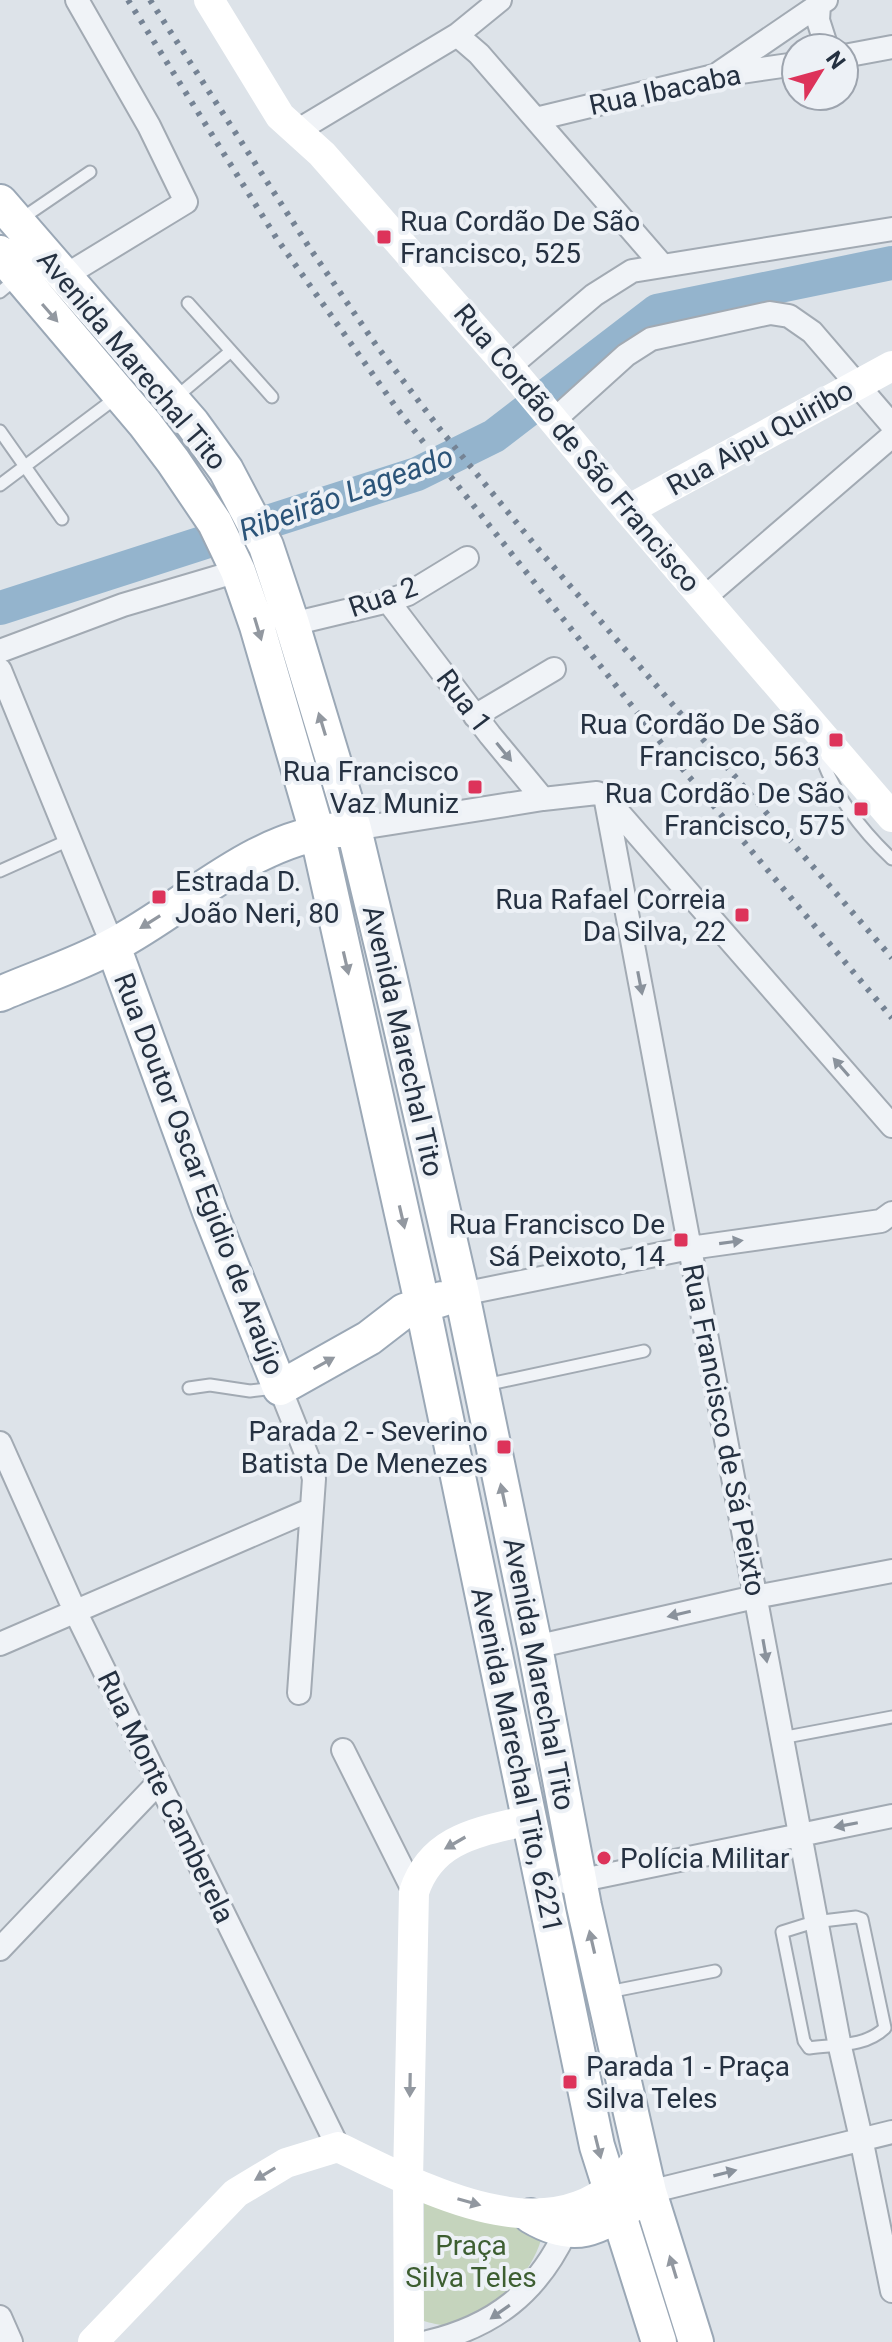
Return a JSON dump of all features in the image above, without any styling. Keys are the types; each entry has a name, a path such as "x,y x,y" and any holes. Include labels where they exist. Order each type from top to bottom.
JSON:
{"main road":[{"name":"Avenida Marechal Tito","path":"9,212 192,423 226,470 266,546 292,624 354,829 462,1294 603,1993 649,2192 696,2342"},
{"name":"Avenida Marechal Tito","path":"6,274 120,395 173,461 215,523 234,563 257,626 317,832 422,1303"},
{"path":"0,994 113,946 249,858 280,843 317,832 354,829"},
{"name":"Rua Doutor Oscar Egidio de Araújo","path":"113,946 210,1212 280,1388"},
{"path":"280,1388 369,1338 404,1311 422,1303 462,1294"},
{"name":"Avenida Marechal Tito, 6221","path":"422,1303 597,2146 613,2202"},
{"path":"369,1338 403,1342 433,1357"},
{"path":"531,2216 550,2227 566,2231 591,2228 613,2202 649,2192"},
{"path":"613,2202 659,2342"}],"street":[{"path":"63,277 186,202 149,126 77,0"},
{"name":"Rua Cordão de São Francisco","path":"209,0 280,116 322,154 515,374 892,817"},
{"path":"297,131 457,35 500,0"},
{"path":"822,2 818,20 822,32"},
{"path":"714,76 822,2"},
{"path":"457,35 479,54 662,265"},
{"path":"860,53 892,47"},
{"name":"Rua Ibacaba","path":"536,119 714,76 780,66"},
{"path":"515,374 615,280 632,271 892,229"},
{"path":"549,414 651,339 770,313 789,316 812,332 892,425"},
{"name":"Rua Aipu Quiribo","path":"628,510 892,366"},
{"path":"704,598 892,436"},
{"name":"Rua 2","path":"292,624 408,594 467,558"},
{"path":"0,651 234,563"},
{"name":"Rua 1","path":"388,601 543,799"},
{"path":"475,716 554,669"},
{"name":"Rua Doutor Oscar Egidio de Araújo","path":"0,670 113,946"},
{"path":"354,829 543,799 597,793 605,796 892,1126"},
{"name":"Rua Francisco de Sá Peixto","path":"605,796 799,1834 892,2291"},
{"path":"462,1294 690,1248 881,1221 892,1213"},
{"name":"Rua Doutor Oscar Egidio de Araújo","path":"280,1388 314,1479 299,1693"},
{"name":"Rua Monte Camberela","path":"0,1443 75,1611 338,2147"},
{"path":"0,1644 310,1510"},
{"path":"535,1647 755,1597 892,1571"},
{"path":"343,1750 414,1892"},
{"path":"0,1949 158,1783"},
{"path":"544,1889 892,1816"},
{"path":"409,2342 408,2180 414,1892 419,1877 437,1854 462,1837 529,1820"},
{"path":"649,2192 892,2132"},
{"path":"93,2342 236,2193 286,2163 338,2147 408,2180 468,2203 531,2216 562,2212 589,2203 613,2202 640,2155"},
{"path":"428,2342 473,2329 496,2316 535,2282 566,2231"},
{"path":"0,2317 11,2342"}],"lane":[{"path":"9,212 90,172"},
{"path":"188,303 272,397"},
{"path":"172,401 231,351"},
{"path":"0,485 120,395"},
{"path":"0,431 62,519"},
{"path":"809,720 825,773 837,793 892,859"},
{"path":"0,871 69,840"},
{"path":"481,1386 644,1351"},
{"path":"189,1388 210,1385 250,1391 280,1388"},
{"path":"781,1738 892,1717"},
{"path":"861,1918 885,2023 882,2032 854,2045 809,2048 804,2044 782,1932 817,1922 861,1918"},
{"path":"603,1993 715,1971"}],"green space":[{"name":"Praça Silva Teles","path":"424,2203 532,2225 541,2240 518,2282 479,2315 446,2325 424,2321"}],"waterway":[{"name":"Ribeirão Lageado","path":"0,608 417,474 494,436 657,311 892,263"}],"railway":[{"path":"128,0 277,239 398,410 670,754 892,1018"},
{"path":"150,0 309,247 376,345 439,428 539,550 892,958"}],"place":[{"name":"Rua Cordão De São Francisco, 525","path":"384,237"},
{"name":"Rua Cordão De São Francisco, 563","path":"836,740"},
{"name":"Rua Francisco Vaz Muniz","path":"475,787"},
{"name":"Rua Cordão De São Francisco, 575","path":"861,809"},
{"name":"Estrada D. João Neri, 80","path":"159,897"},
{"name":"Rua Rafael Correia Da Silva, 22","path":"742,915"},
{"name":"Rua Francisco De Sá Peixoto, 14","path":"681,1240"},
{"name":"Parada 2 - Severino Batista De Menezes","path":"504,1447"},
{"name":"Polícia Militar","path":"604,1858"},
{"name":"Parada 1 - Praça Silva Teles","path":"570,2082"}]}
